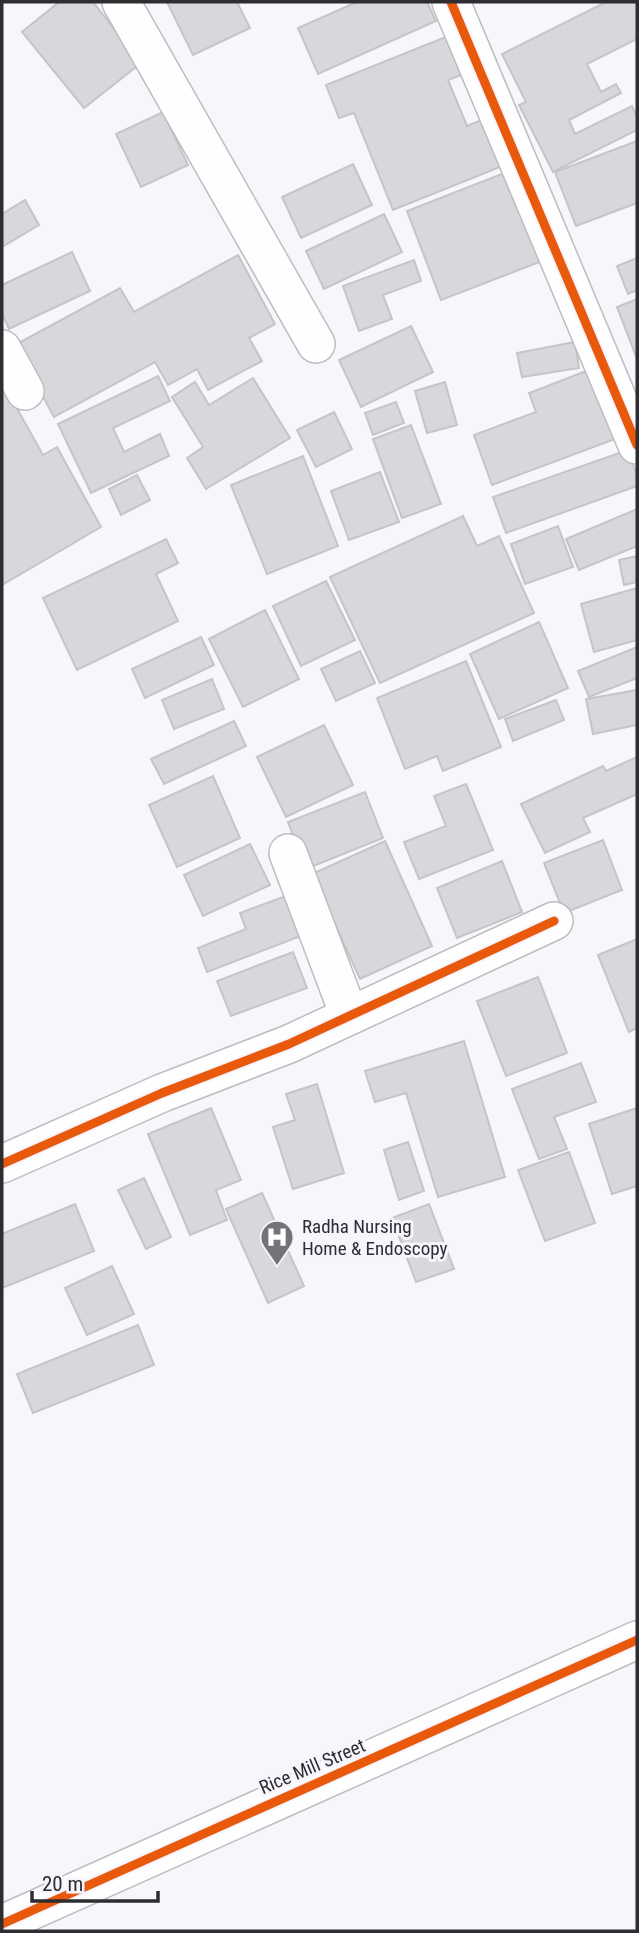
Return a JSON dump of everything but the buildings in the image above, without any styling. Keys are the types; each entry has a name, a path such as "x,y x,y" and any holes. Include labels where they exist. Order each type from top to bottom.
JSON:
{"street":[{"path":"121,2 316,344"},
{"path":"451,2 637,445"},
{"path":"2,349 25,391"},
{"path":"288,853 349,1015"},
{"path":"2,1164 162,1093 289,1044 554,921"},
{"name":"Rice Mill Street","path":"2,1924 637,1640"}],"cycle path":[{"path":"451,2 637,445"},
{"path":"2,1164 162,1093 289,1044 554,921"},
{"path":"2,1924 637,1640"}],"place":[{"name":"Radha Nursing Home & Endoscopy","path":"277,1267"}]}
